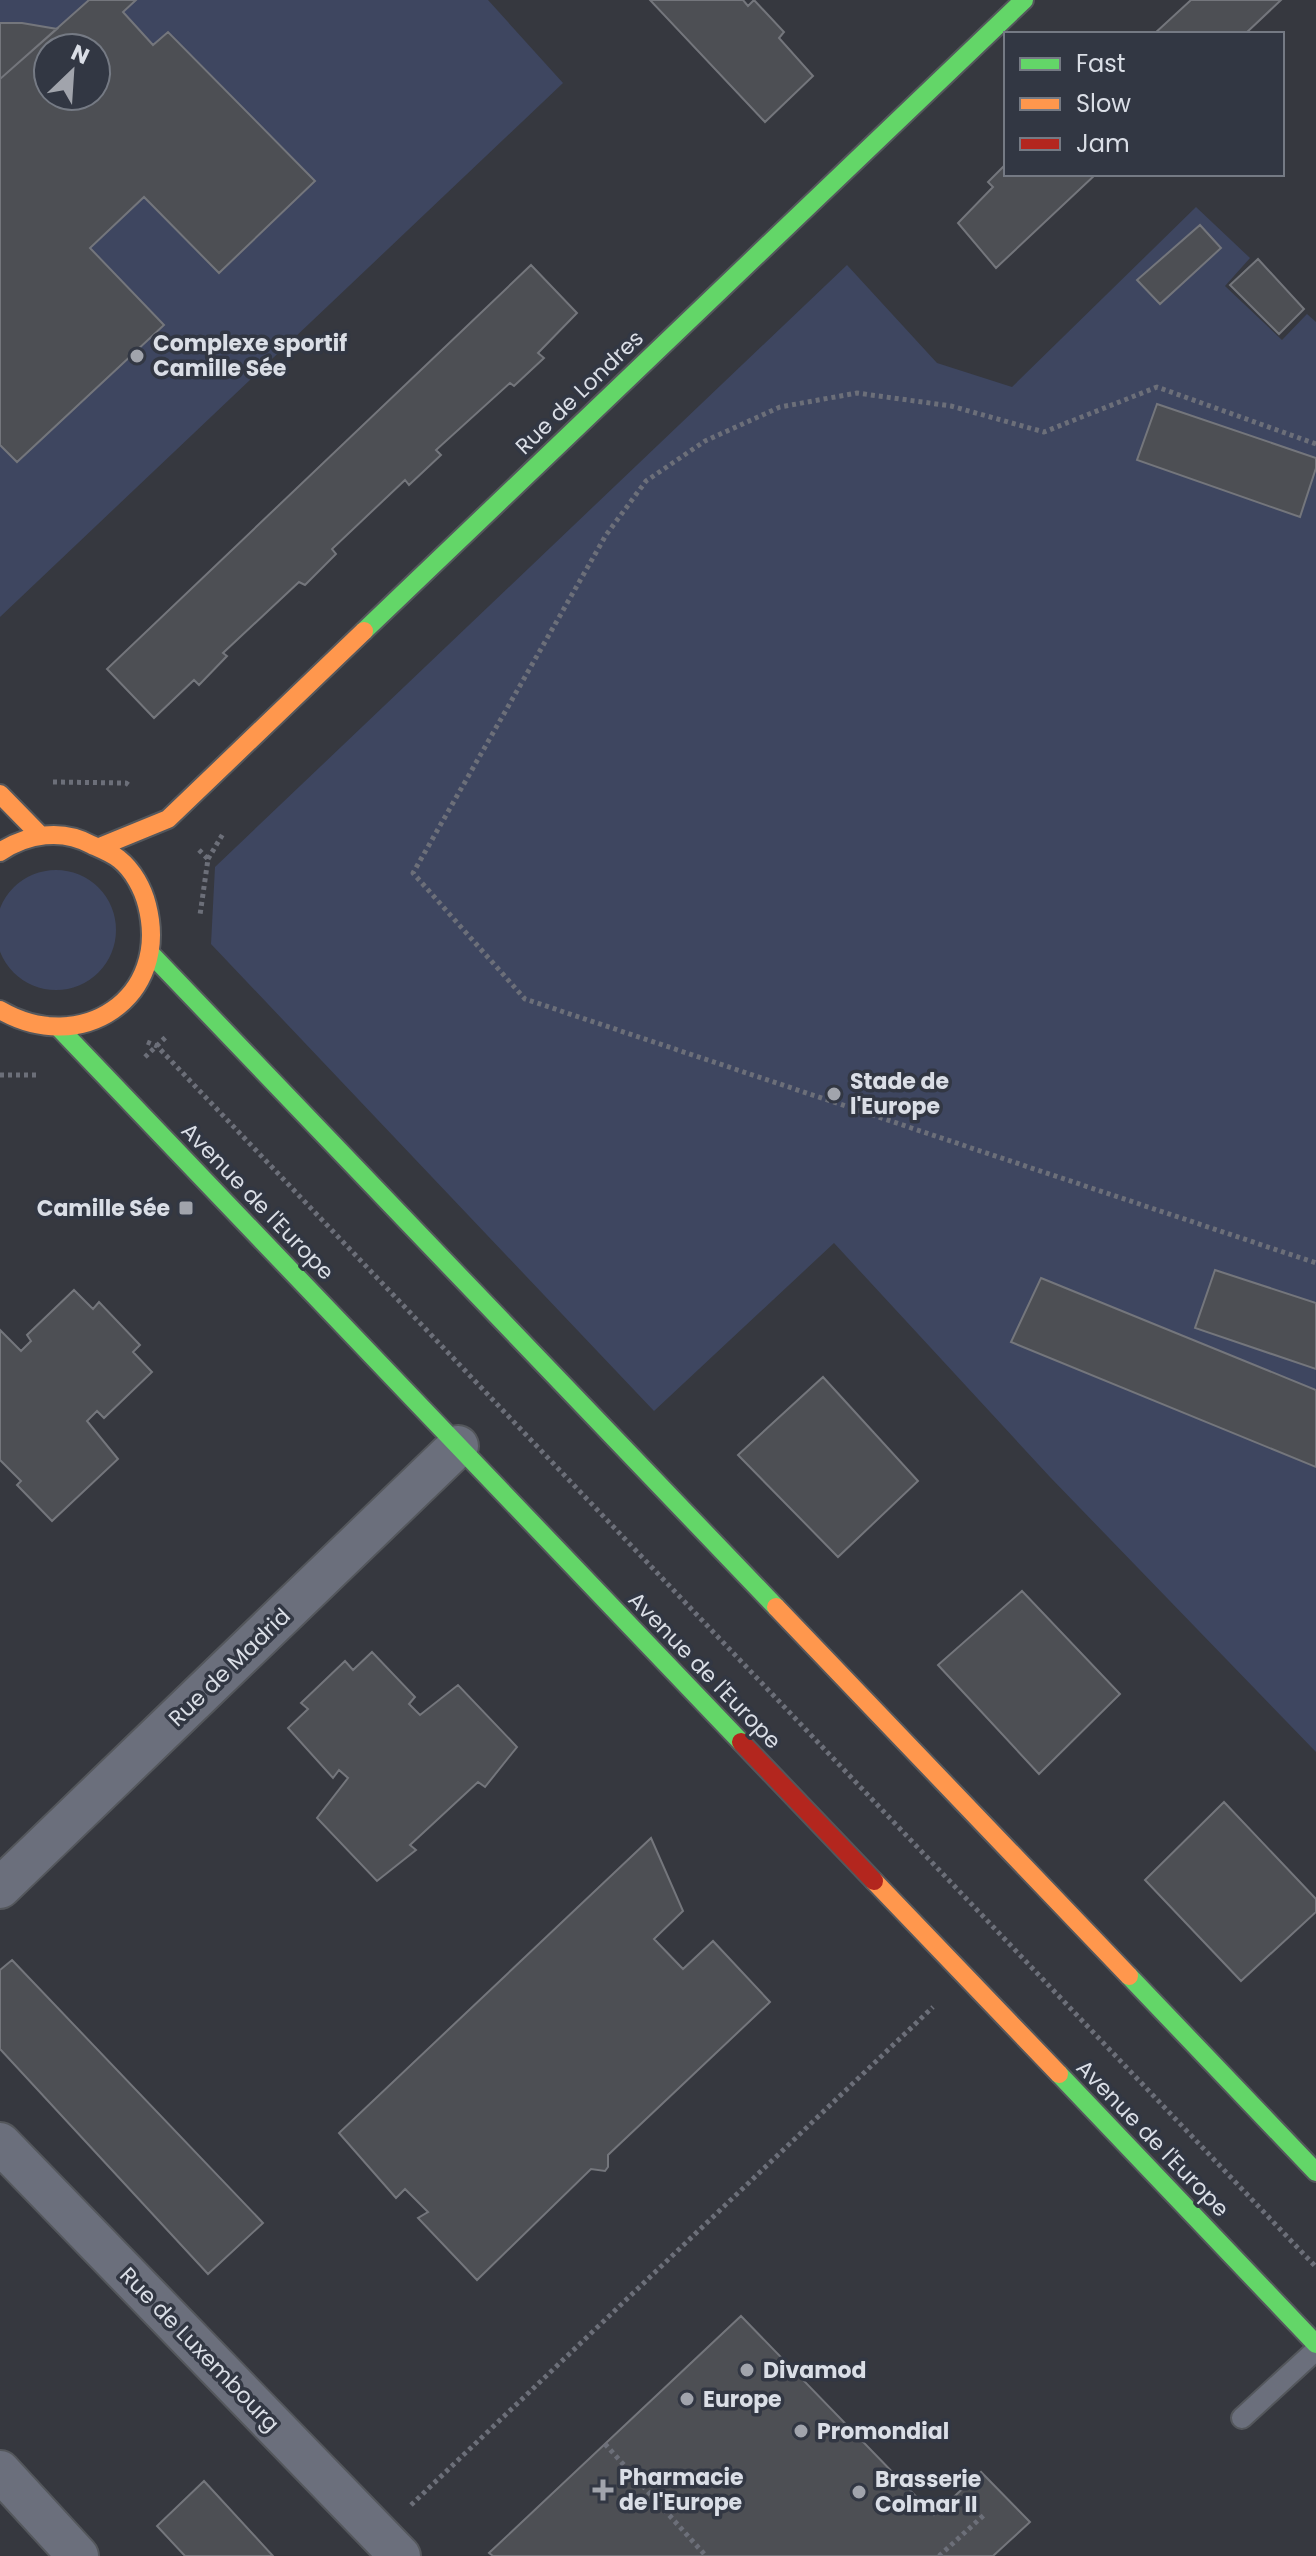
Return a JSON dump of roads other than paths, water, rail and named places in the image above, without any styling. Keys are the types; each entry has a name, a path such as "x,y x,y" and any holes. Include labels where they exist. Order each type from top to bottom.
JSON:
{"main road":[{"name":"Rue de Londres","path":"102,846 168,819 1024,0"},
{"path":"0,794 40,835"},
{"name":"Rue de Londres","path":"140,885 168,819"},
{"path":"0,852 11,844 40,835 65,835 102,846 132,870 149,902 153,941 142,977 122,1004 85,1025 51,1029 10,1017 0,1010"},
{"path":"151,954 1316,2172"},
{"name":"Avenue de l'Europe","path":"60,1029 966,1976 1316,2347"}],"street":[{"name":"Rue de Madrid","path":"0,1888 458,1446"},
{"name":"Rue de Luxembourg","path":"0,2143 390,2545"},
{"path":"0,2471 72,2554"}],"lane":[{"path":"1242,2418 1316,2347"}],"place":[{"name":"Complexe sportif Camille Sée","path":"137,356"},
{"name":"Stade de l'Europe","path":"834,1094"},
{"name":"Camille Sée","path":"186,1208"},
{"name":"Divamod","path":"747,2370"},
{"name":"Europe","path":"687,2399"},
{"name":"Promondial","path":"801,2431"},
{"name":"Pharmacie de l'Europe","path":"603,2490"},
{"name":"Brasserie Colmar II","path":"859,2492"}]}
